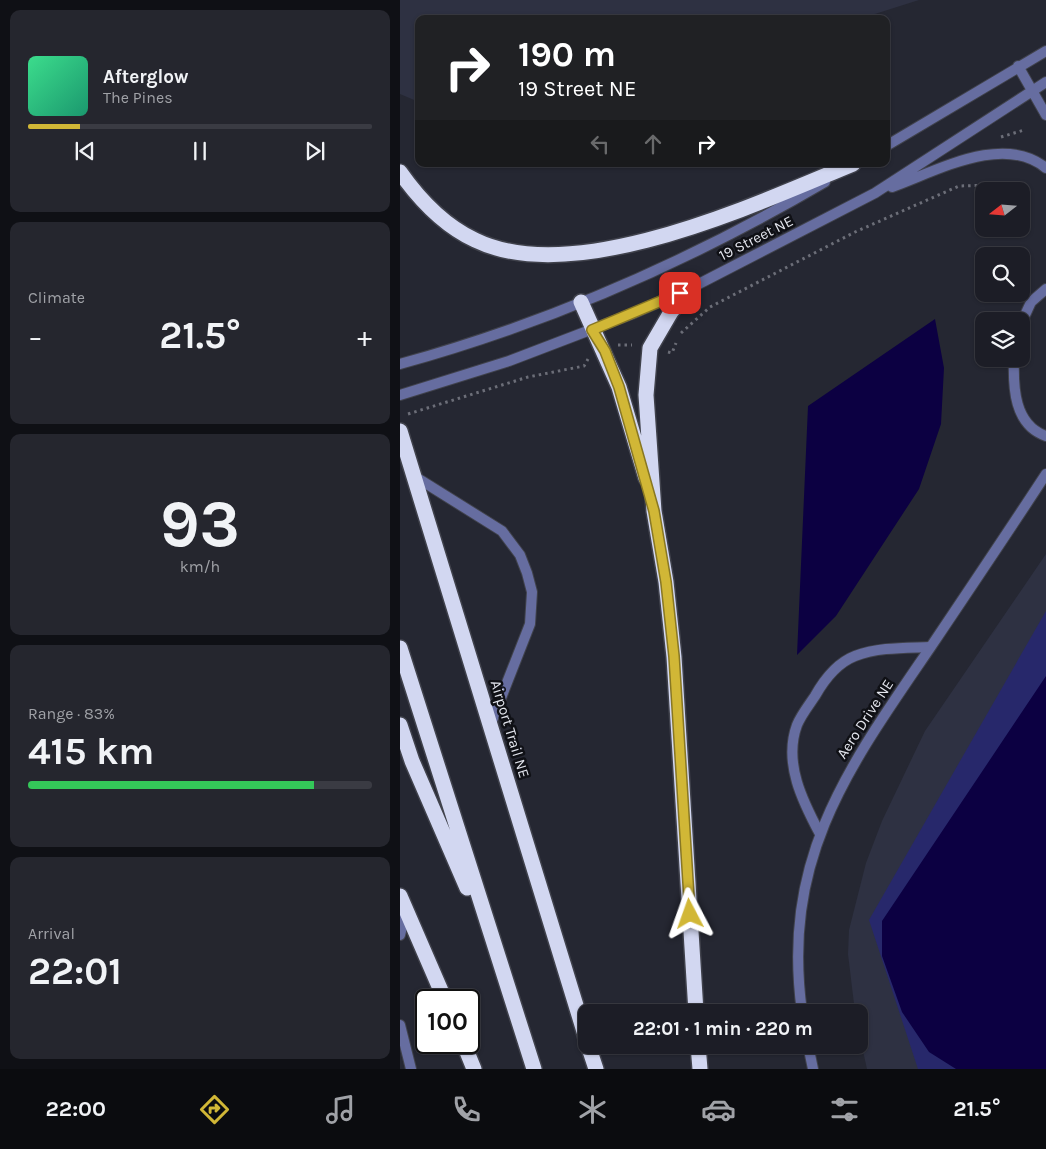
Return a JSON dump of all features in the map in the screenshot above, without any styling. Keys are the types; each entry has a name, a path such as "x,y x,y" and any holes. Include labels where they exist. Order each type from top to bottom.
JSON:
{"highway":[{"path":"400,172 414,191 446,221 475,240 502,249 552,256 594,252 688,228 755,205 848,167"},
{"path":"690,288 671,312 650,348 646,395 654,511 666,582 674,656 696,1004"},
{"path":"581,302 592,330 605,351 619,387 654,511"},
{"name":"Airport Trail NE","path":"400,431 578,1012"},
{"path":"400,648 534,1069"},
{"path":"400,725 412,761 499,962"},
{"path":"403,903 440,989"},
{"path":"468,1054 474,1069"},
{"path":"591,1054 596,1069"},
{"path":"699,1054 700,1069"}],"street":[{"path":"890,144 1046,51"},
{"path":"1018,66 1046,116"},
{"name":"19 Street NE","path":"400,395 510,361 592,330 690,288 875,193 1046,82"},
{"path":"875,193 983,154 1016,155 1038,161 1046,168"},
{"name":"19 Street NE","path":"400,364 500,333 652,272 766,217 850,167"},
{"path":"1026,312 1030,302 1046,289"},
{"path":"1014,367 1013,382 1018,407 1035,432 1046,436"},
{"name":"Aero Drive NE","path":"801,1004 797,974 799,923 807,874 820,834 849,770 1046,474"},
{"path":"414,476 502,531 520,555 527,573 532,592 530,624 490,726"},
{"path":"820,834 803,801 795,774 792,758 797,725 820,686 836,668 854,657 875,650 930,647"},
{"path":"400,936 403,903"},
{"path":"400,1024 411,1069"},
{"path":"810,1054 814,1069"}],"path":[{"path":"1006,126 1012,134"},
{"path":"999,144 1000,137 1024,130"},
{"path":"662,351 672,353 679,335 710,307 855,232 959,186 975,186"},
{"path":"619,345 636,345"},
{"path":"400,416 515,380 574,370 584,366 588,358"}],"shaded area":[{"path":"400,0 919,0 872,15 415,15 415,100 400,94"},
{"path":"935,319 944,368 941,424 919,489 836,616 797,655 808,406"},
{"path":"1046,554 1046,1069 867,1069 864,1054 868,1054 868,1004 854,1004 848,954 849,930 866,863 882,821 925,731"},
{"path":"1046,611 1046,1069 918,1069 869,920"},
{"path":"1046,676 1046,1069 956,1069 929,1052 902,1012 882,956 882,921"}],"route":[{"path":"680,293 592,330 605,351 632,427 654,511 666,582 674,656 690,914"}]}
